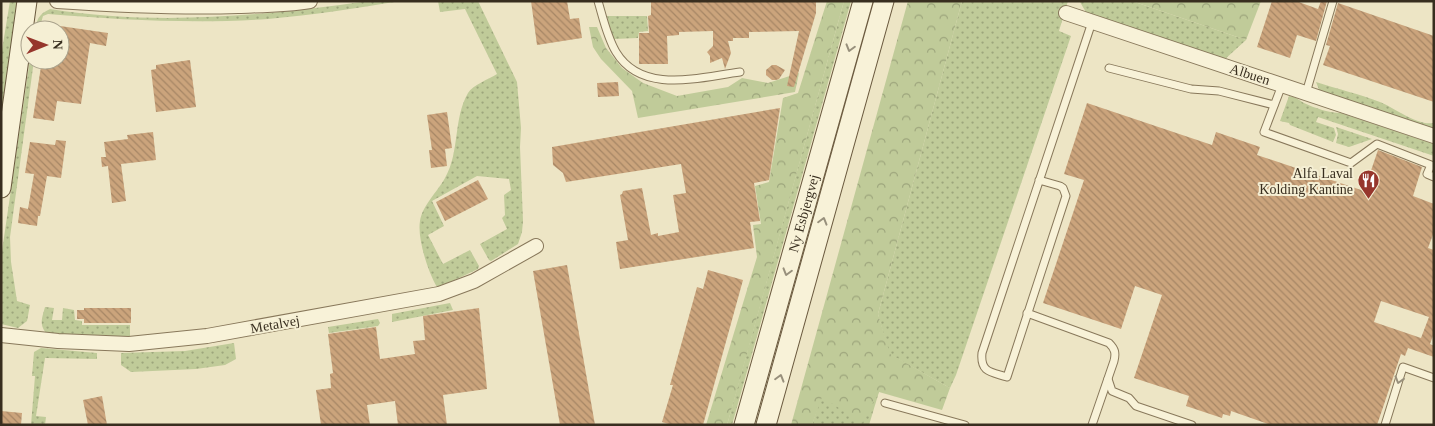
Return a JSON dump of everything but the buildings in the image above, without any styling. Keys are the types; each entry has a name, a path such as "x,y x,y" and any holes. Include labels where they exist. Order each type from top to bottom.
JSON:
{"street":[{"path":"1,188 6,124 27,1"},
{"path":"57,1 147,7 252,3 290,4 310,1"},
{"name":"Ny Esbjergvej","path":"744,425 863,1"},
{"name":"Ny Esbjergvej","path":"766,425 884,1"},
{"name":"Albuen","path":"1066,13 1434,136"},
{"name":"Metalvej","path":"1,334 58,341 129,344 207,336 405,302 439,294 474,281 536,246"}],"lane":[{"path":"598,1 616,52 631,69 646,78 667,81 740,72"},
{"path":"1306,93 1333,1"},
{"path":"1039,180 1060,186 1066,196 1007,377 986,370 981,363 982,353 1039,180 1092,22"},
{"path":"1108,68 1192,89 1219,91 1274,105"},
{"path":"1282,85 1264,132 1351,163 1377,144 1431,165 1427,174 1434,177"},
{"path":"1027,313 1109,343 1114,348 1116,353 1092,425"},
{"path":"1385,425 1403,367 1434,378"},
{"path":"1108,379 1112,391 1129,398 1136,406 1192,425"},
{"path":"885,403 965,425"}],"green space":[{"path":"10,1 19,1 5,105 1,109 1,56"},
{"path":"368,1 401,1 268,19 158,21 48,14 43,16 42,20 38,20 43,13 50,9 129,17 169,18 249,15"},
{"path":"438,1 478,1 517,82 521,128 523,221 518,244 491,261 480,244 507,229 502,218 505,215 504,195 511,190 509,179 477,176 432,201 444,226 428,235 443,264 470,250 479,266 478,269 437,287 427,264 420,236 421,215 450,168 460,114 468,93 477,85 497,74 465,9 440,12"},
{"path":"827,1 844,1 737,390 727,425 706,425 757,257 753,225 761,224 755,186 769,182 783,98 798,93"},
{"path":"844,1 851,1 732,425 727,425"},
{"path":"908,1 962,1 878,314 890,354 950,388 942,410 879,392 862,423 822,397 812,425 791,425"},
{"path":"962,1 1068,1 1059,31 1071,36 950,388 889,354 878,314"},
{"path":"1078,1 1132,1 1246,40 1224,60 1087,14"},
{"path":"1132,1 1261,1 1246,40"},
{"path":"607,16 647,16 648,31 639,32 638,38 614,39"},
{"path":"589,27 597,27 606,48 622,68 643,83 677,96 728,87 742,78 768,83 799,73 795,92 638,118 632,91 601,59 593,47"},
{"path":"28,70 33,70 10,237 11,262 17,301 30,305 27,321 18,328 1,324 1,258"},
{"path":"1316,82 1365,96 1420,122 1434,123 1434,130 1320,92"},
{"path":"1289,96 1317,108 1341,113 1434,144 1434,156 1318,117 1316,122 1334,128 1336,135 1333,142 1280,121"},
{"path":"1336,127 1372,139 1349,147 1336,143 1338,134"},
{"path":"450,303 453,310 392,322 392,314"},
{"path":"45,307 54,308 52,320 62,320 63,308 74,310 75,320 82,321 82,325 130,325 130,336 113,338 46,333 42,324"},
{"path":"378,319 380,323 378,326 329,333 328,327"},
{"path":"234,343 236,359 225,365 196,369 131,372 121,365 121,353 185,351"},
{"path":"41,348 97,353 97,359 45,358 36,416 46,417 45,425 31,425 35,376 32,376 34,352"},
{"path":"879,392 869,425 812,425 821,396"}],"place":[{"name":"Alfa Laval Kolding Kantine","path":"1369,200"}]}
